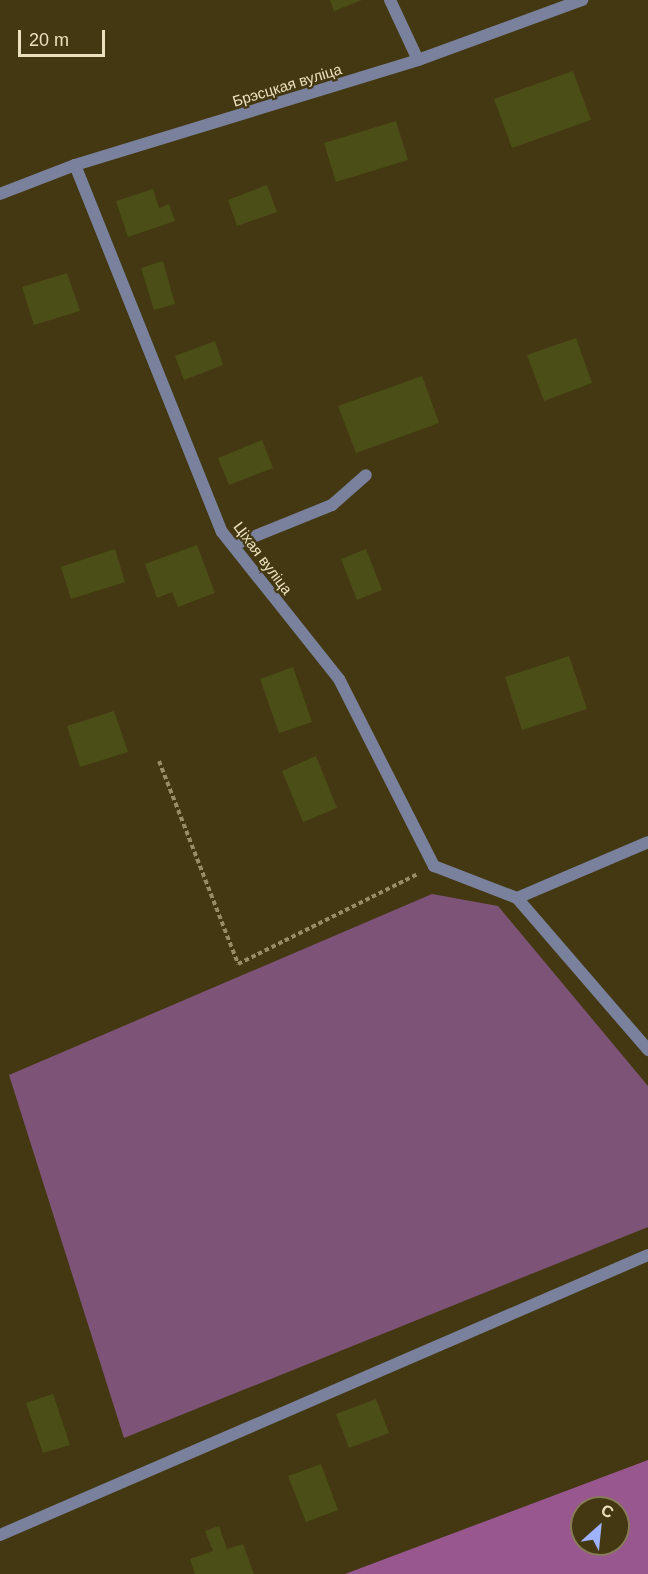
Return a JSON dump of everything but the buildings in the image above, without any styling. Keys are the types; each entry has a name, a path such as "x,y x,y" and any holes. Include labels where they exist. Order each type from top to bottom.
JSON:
{"street":[{"path":"390,0 418,60"},
{"name":"Брэсцкая вуліца","path":"0,194 75,165 418,60 582,0"},
{"name":"Ціхая вуліца","path":"75,165 222,532 339,679 434,866"},
{"path":"233,545 332,505 366,475"},
{"path":"517,898 648,842"},
{"path":"434,866 517,898 648,1050"},
{"path":"0,1535 648,1255"}],"path":[{"path":"159,761 238,964 434,866"}],"shaded area":[{"path":"432,894 498,906 648,1086 648,1227 124,1438 9,1075"},
{"path":"648,1460 648,1574 345,1574"}]}
